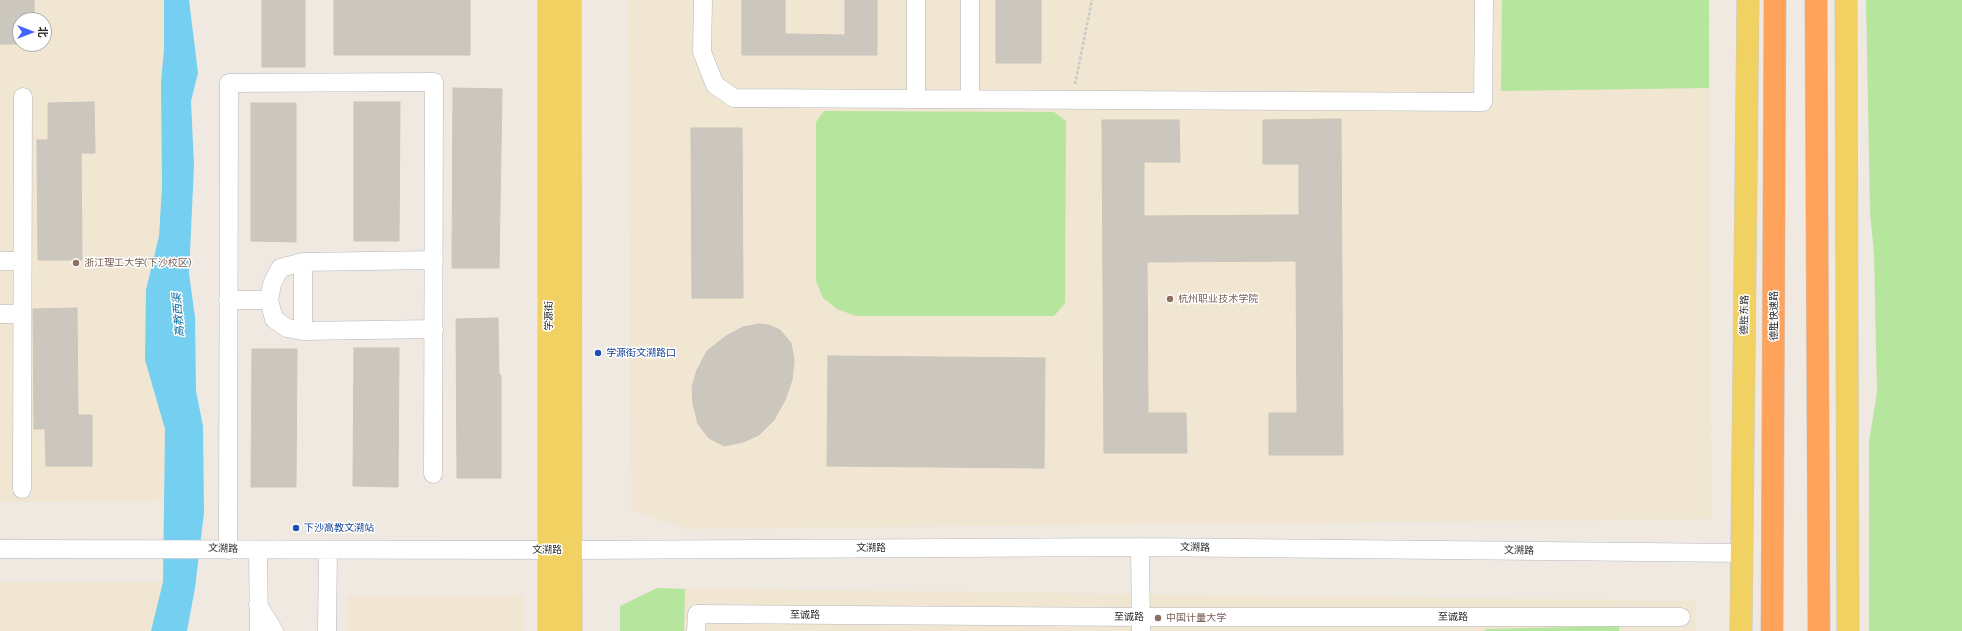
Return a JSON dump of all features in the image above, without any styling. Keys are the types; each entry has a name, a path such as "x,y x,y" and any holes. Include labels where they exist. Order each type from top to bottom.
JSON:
{"highway":[{"name":"德胜快速路","path":"1772,631 1775,0"},
{"path":"1816,0 1819,631"}],"main road":[{"name":"学源街","path":"548,631 549,0"},
{"path":"570,0 571,631"},
{"name":"德胜东路","path":"1741,631 1748,0"},
{"path":"1846,0 1848,631"}],"street":[{"path":"702,0 702,52 716,85 734,98 1483,102 1484,0"},
{"path":"916,0 916,99"},
{"path":"970,0 970,99"},
{"path":"228,550 229,83 434,82 433,474"},
{"path":"22,489 23,96"},
{"path":"0,261 22,260"},
{"path":"434,260 303,262 280,268 272,284 269,300 274,319 287,328 303,331 434,329"},
{"path":"303,262 303,331"},
{"path":"228,300 269,300"},
{"path":"0,314 22,314"},
{"name":"文溯路","path":"0,549 154,548 228,550 571,550 1140,547 1742,553"},
{"path":"1140,547 1140,624"},
{"path":"258,550 259,631"},
{"path":"327,631 328,550"},
{"path":"258,604 274,631"},
{"name":"至诚路","path":"696,622 1629,624 1681,617"}],"path":[{"path":"1072,99 1092,0"}],"shaded area":[{"name":"浙江理工大学(下沙校区)","path":"0,0 164,0 164,49 161,82 162,187 159,236 146,290 145,360 165,429 164,501 0,502"},
{"name":"杭州职业技术学院","path":"628,0 1709,0 1711,519 686,529 631,509"},
{"path":"0,582 163,582 151,631 0,631"},
{"name":"中国计量大学","path":"657,588 1696,601 1696,631 620,631 620,606"},
{"path":"347,596 523,596 523,631 347,631"}],"green space":[{"path":"1502,0 1709,0 1709,88 1501,91"},
{"path":"1866,0 1962,0 1962,631 1869,631 1869,442 1877,392 1874,254 1870,212"},
{"path":"824,111 1054,112 1066,121 1065,303 1054,316 856,316 837,309 823,298 816,281 816,122"},
{"path":"657,588 685,589 684,631 620,631 620,606"},
{"path":"1619,626 1619,631 1485,631 1485,629"}],"water":[{"name":"高教西渠","path":"164,0 189,0 198,73 191,101 194,165 189,274 195,317 196,391 203,426 204,513 195,588 187,631 151,631 163,582 165,429 145,360 146,290 159,236 162,187 161,82 164,49"}],"building":[{"path":"0,0 34,0 34,12 12,12 12,44 0,44"},
{"path":"262,0 305,0 305,67 262,67"},
{"path":"334,0 470,0 470,55 334,55"},
{"path":"742,0 785,0 785,34 845,35 845,0 877,0 877,55 742,55"},
{"path":"996,0 1041,0 1041,63 996,63"},
{"path":"453,88 502,89 499,268 452,268"},
{"path":"94,102 95,153 81,153 82,260 38,260 37,140 48,140 48,103"},
{"path":"354,102 400,102 399,241 354,241"},
{"path":"251,103 296,103 296,242 251,241"},
{"path":"1341,119 1343,455 1269,455 1269,413 1297,413 1296,261 1147,262 1148,413 1186,413 1187,453 1104,453 1102,120 1179,120 1180,162 1144,162 1144,216 1299,215 1299,164 1263,164 1263,120"},
{"path":"691,128 742,128 743,298 692,298"},
{"path":"77,308 78,415 92,415 92,466 46,466 45,429 34,429 33,309"},
{"path":"498,318 499,375 501,375 501,478 457,478 456,319"},
{"path":"759,324 769,325 780,330 791,343 794,360 792,380 785,400 774,420 759,435 743,442 724,446 709,438 698,424 693,404 692,387 697,370 707,351 726,336 743,327"},
{"path":"354,348 399,348 398,487 353,486"},
{"path":"252,349 297,349 296,487 251,487"},
{"path":"828,356 1045,358 1044,468 827,466"}],"place":[{"name":"浙江理工大学(下沙校区)","path":"76,263"},
{"name":"杭州职业技术学院","path":"1170,299"},
{"name":"学源街文溯路口","path":"598,353"},
{"name":"下沙高教文溯站","path":"296,528"},
{"name":"中国计量大学","path":"1158,618"}]}
